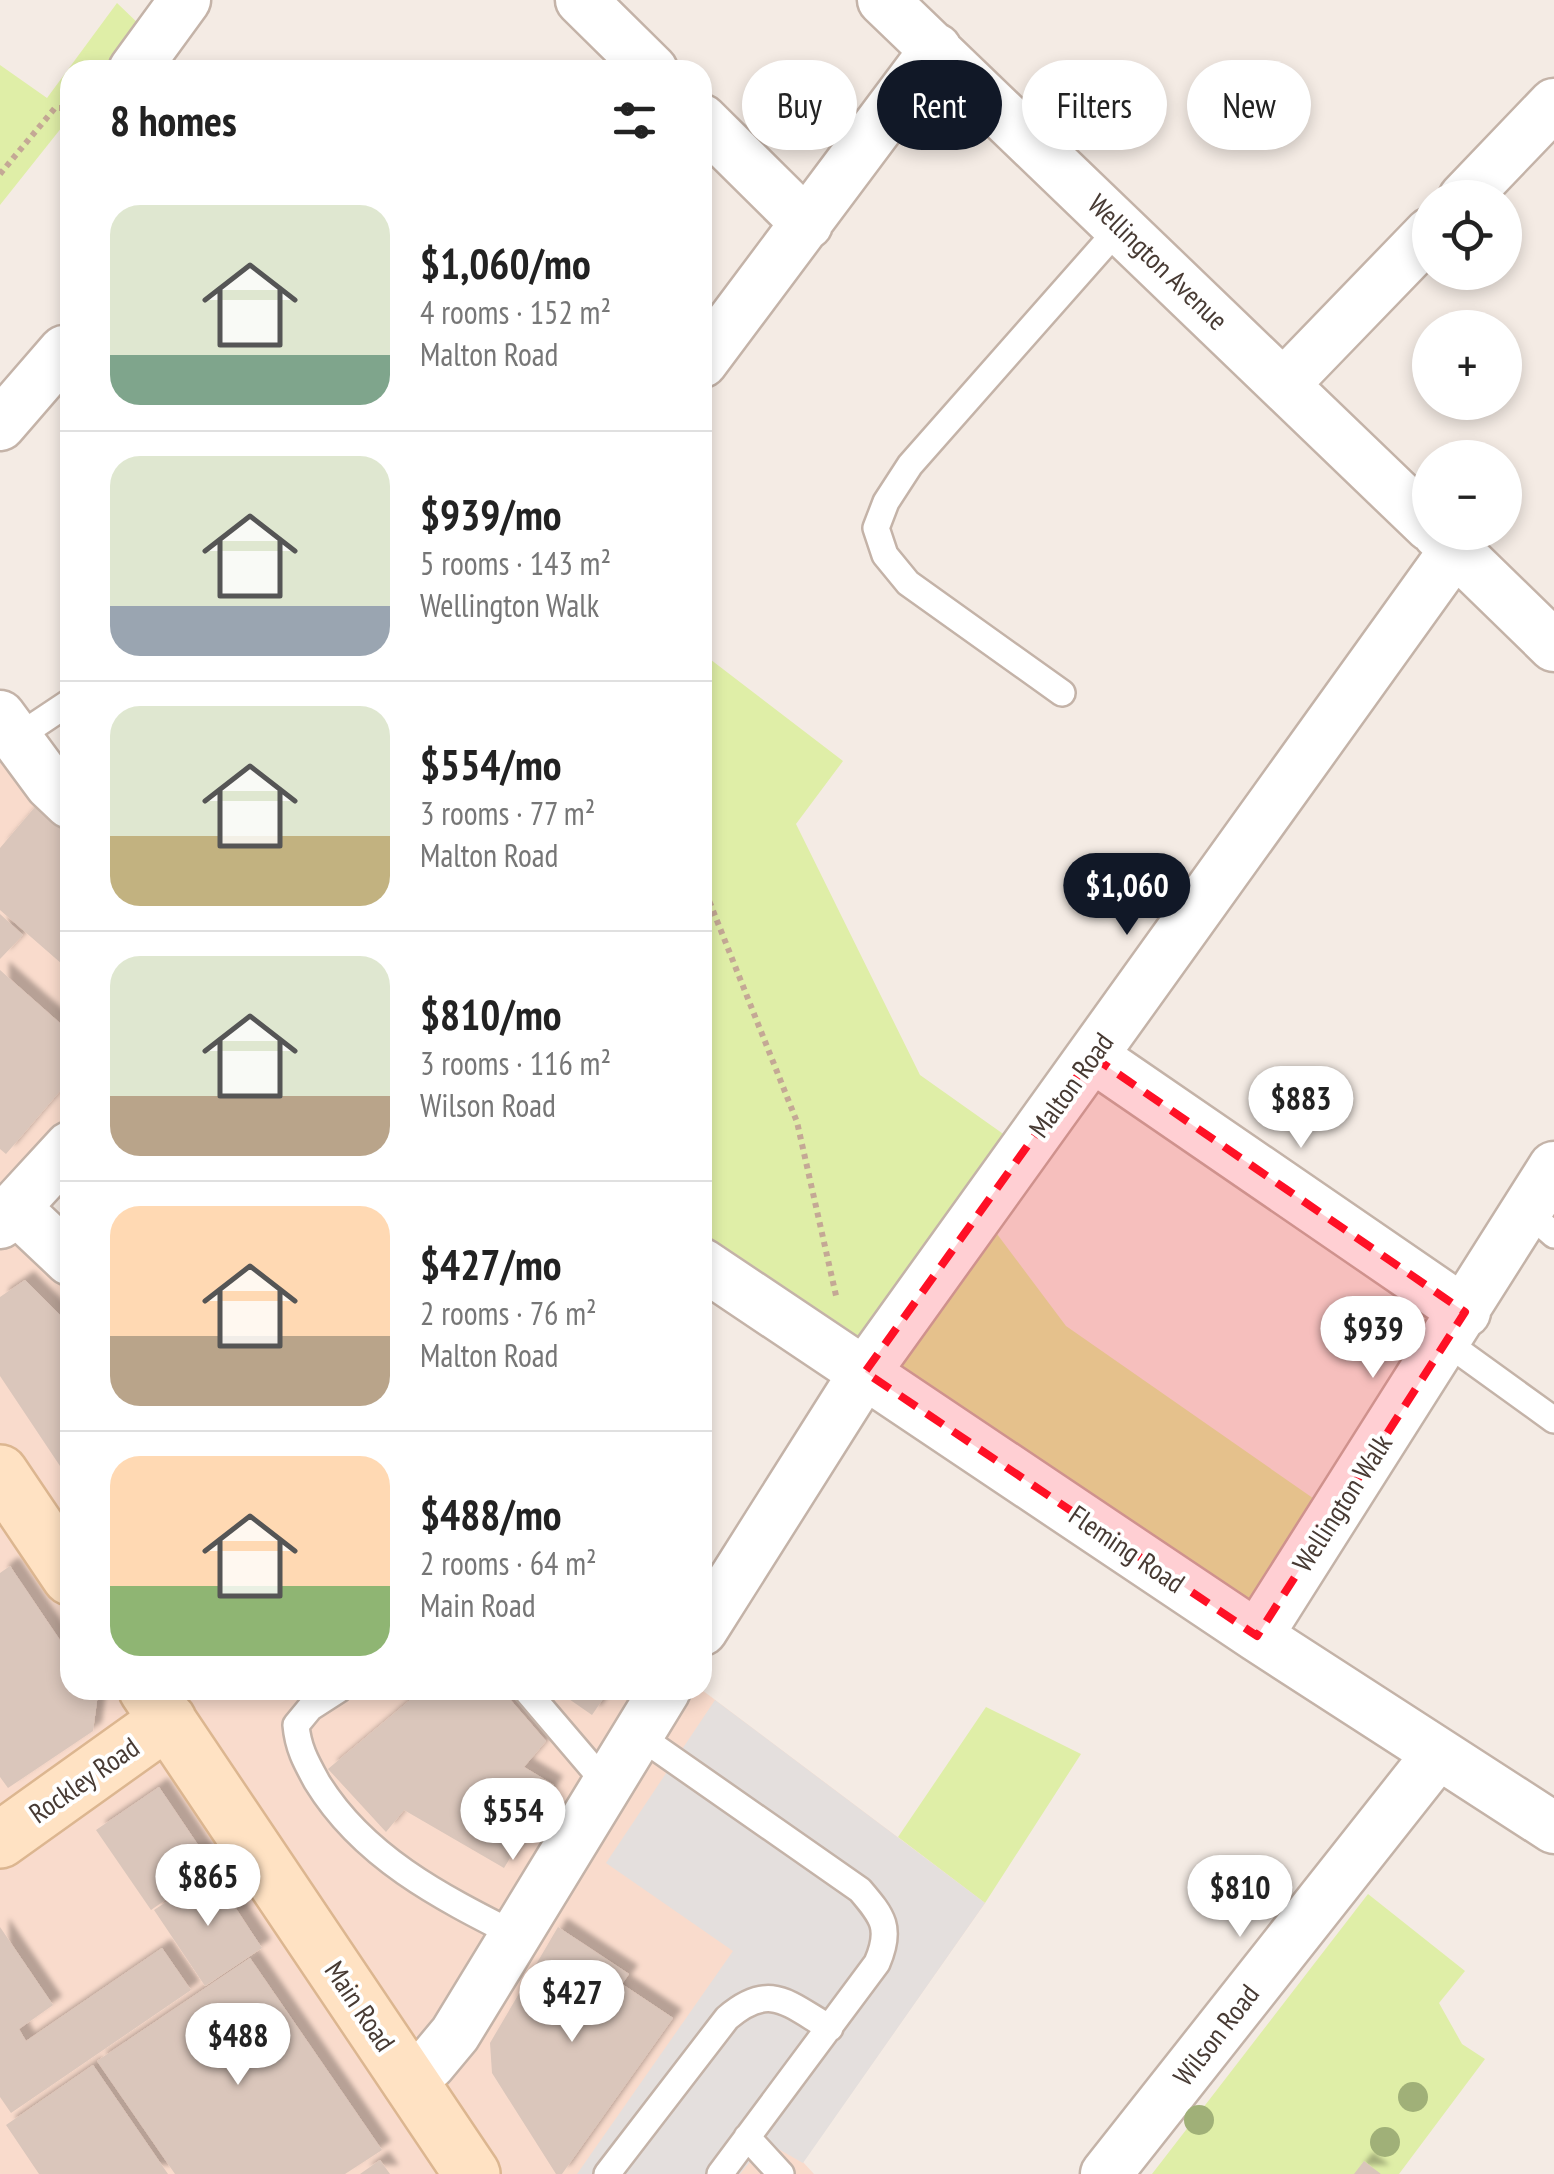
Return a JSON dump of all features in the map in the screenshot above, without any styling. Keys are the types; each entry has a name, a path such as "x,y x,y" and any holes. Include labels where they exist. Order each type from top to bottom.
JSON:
{"main road":[{"path":"0,1473 60,1561"},
{"name":"Rockley Road","path":"0,1840 157,1705"},
{"name":"Main Road","path":"157,1705 472,2174"}],"street":[{"path":"141,60 185,0"},
{"path":"582,0 642,60"},
{"path":"712,349 873,130 911,17"},
{"name":"Wellington Avenue","path":"911,17 1412,508"},
{"path":"1481,180 1554,104"},
{"path":"712,130 807,224"},
{"path":"1284,384 1412,252"},
{"path":"0,424 60,356"},
{"name":"Malton Road","path":"712,1614 865,1372 1092,1056 1432,550"},
{"name":"Wellington Avenue","path":"1455,550 1554,646"},
{"path":"8,727 60,793"},
{"path":"1092,1056 1455,1327"},
{"path":"60,1159 7,1216 60,1253"},
{"name":"Wellington Walk","path":"1257,1636 1455,1327 1540,1223 1554,1167"},
{"name":"Fleming Road","path":"712,1271 1257,1636 1554,1828"},
{"path":"410,2080 444,2051 659,1700"},
{"name":"Wilson Road","path":"1106,2174 1437,1755"}],"lane":[{"path":"1062,692 908,583 885,555 876,528 886,502 910,465 1121,226"},
{"path":"8,727 60,706"},
{"path":"1455,1327 1554,1420"},
{"path":"322,1700 296,1725 298,1748 336,1813 378,1853 433,1893 516,1935"},
{"path":"535,1700 607,1785"},
{"path":"638,1735 860,1890 881,1915 886,1942 882,1953 720,2174"},
{"path":"607,2174 728,2018 746,2002 762,1998 780,2000 830,2028"},
{"path":"748,2137 781,2174"}],"path":[{"path":"0,174 55,108 60,108"},
{"path":"712,908 796,1122 838,1302"}],"highlighted area":[{"path":"1092,1056 1465,1312 1257,1636 865,1372"}],"shaded area":[{"path":"0,716 60,791 60,1158 15,1208 60,1251 60,1700 712,1698 985,1903 803,2162 814,2174 0,2174"},
{"path":"715,1700 985,1903 803,2163 766,2142 740,2174 577,2174 733,1951 606,1863"}],"green space":[{"path":"117,3 142,27 120,60 75,60"},
{"path":"0,65 47,98 60,80 60,130 0,205"},
{"path":"712,661 843,761 796,824 920,1075 1016,1143 881,1332 855,1342 712,1249"},
{"path":"991,1226 1066,1326 1320,1503 1254,1599 1247,1603 899,1373 896,1359"},
{"path":"986,1707 1081,1754 985,1903 898,1837"},
{"path":"1368,1894 1465,1971 1439,2003 1462,2044 1485,2059 1399,2174 1152,2174"}],"building":[{"path":"35,807 60,828 60,962 0,910 0,848"},
{"path":"0,914 23,935 0,959"},
{"path":"0,970 60,1023 60,1091 6,1154 0,1149"},
{"path":"25,1280 60,1315 60,1466 0,1376 0,1297"},
{"path":"10,1566 60,1640 60,1700 97,1700 93,1731 8,1788 0,1777 0,1573"},
{"path":"410,1700 511,1700 546,1741 524,1767 554,1785 504,1868 404,1810 386,1832 328,1769"},
{"path":"570,1700 602,1700 592,1715"},
{"path":"159,1787 213,1867 151,1910 96,1830"},
{"path":"212,1872 262,1948 205,1986 154,1910"},
{"path":"0,1927 53,2005 19,2029 26,2041 162,1948 191,1990 11,2113 0,2097"},
{"path":"558,1927 629,1974 622,1984 673,2018 562,2174 556,2174 492,2073 490,2043"},
{"path":"250,1958 382,2150 345,2174 175,2174 97,2061"},
{"path":"93,2065 168,2174 39,2174 6,2125"},
{"path":"380,2160 390,2174 360,2174"},
{"path":"1364,2161 1381,2174 1354,2174"}]}
